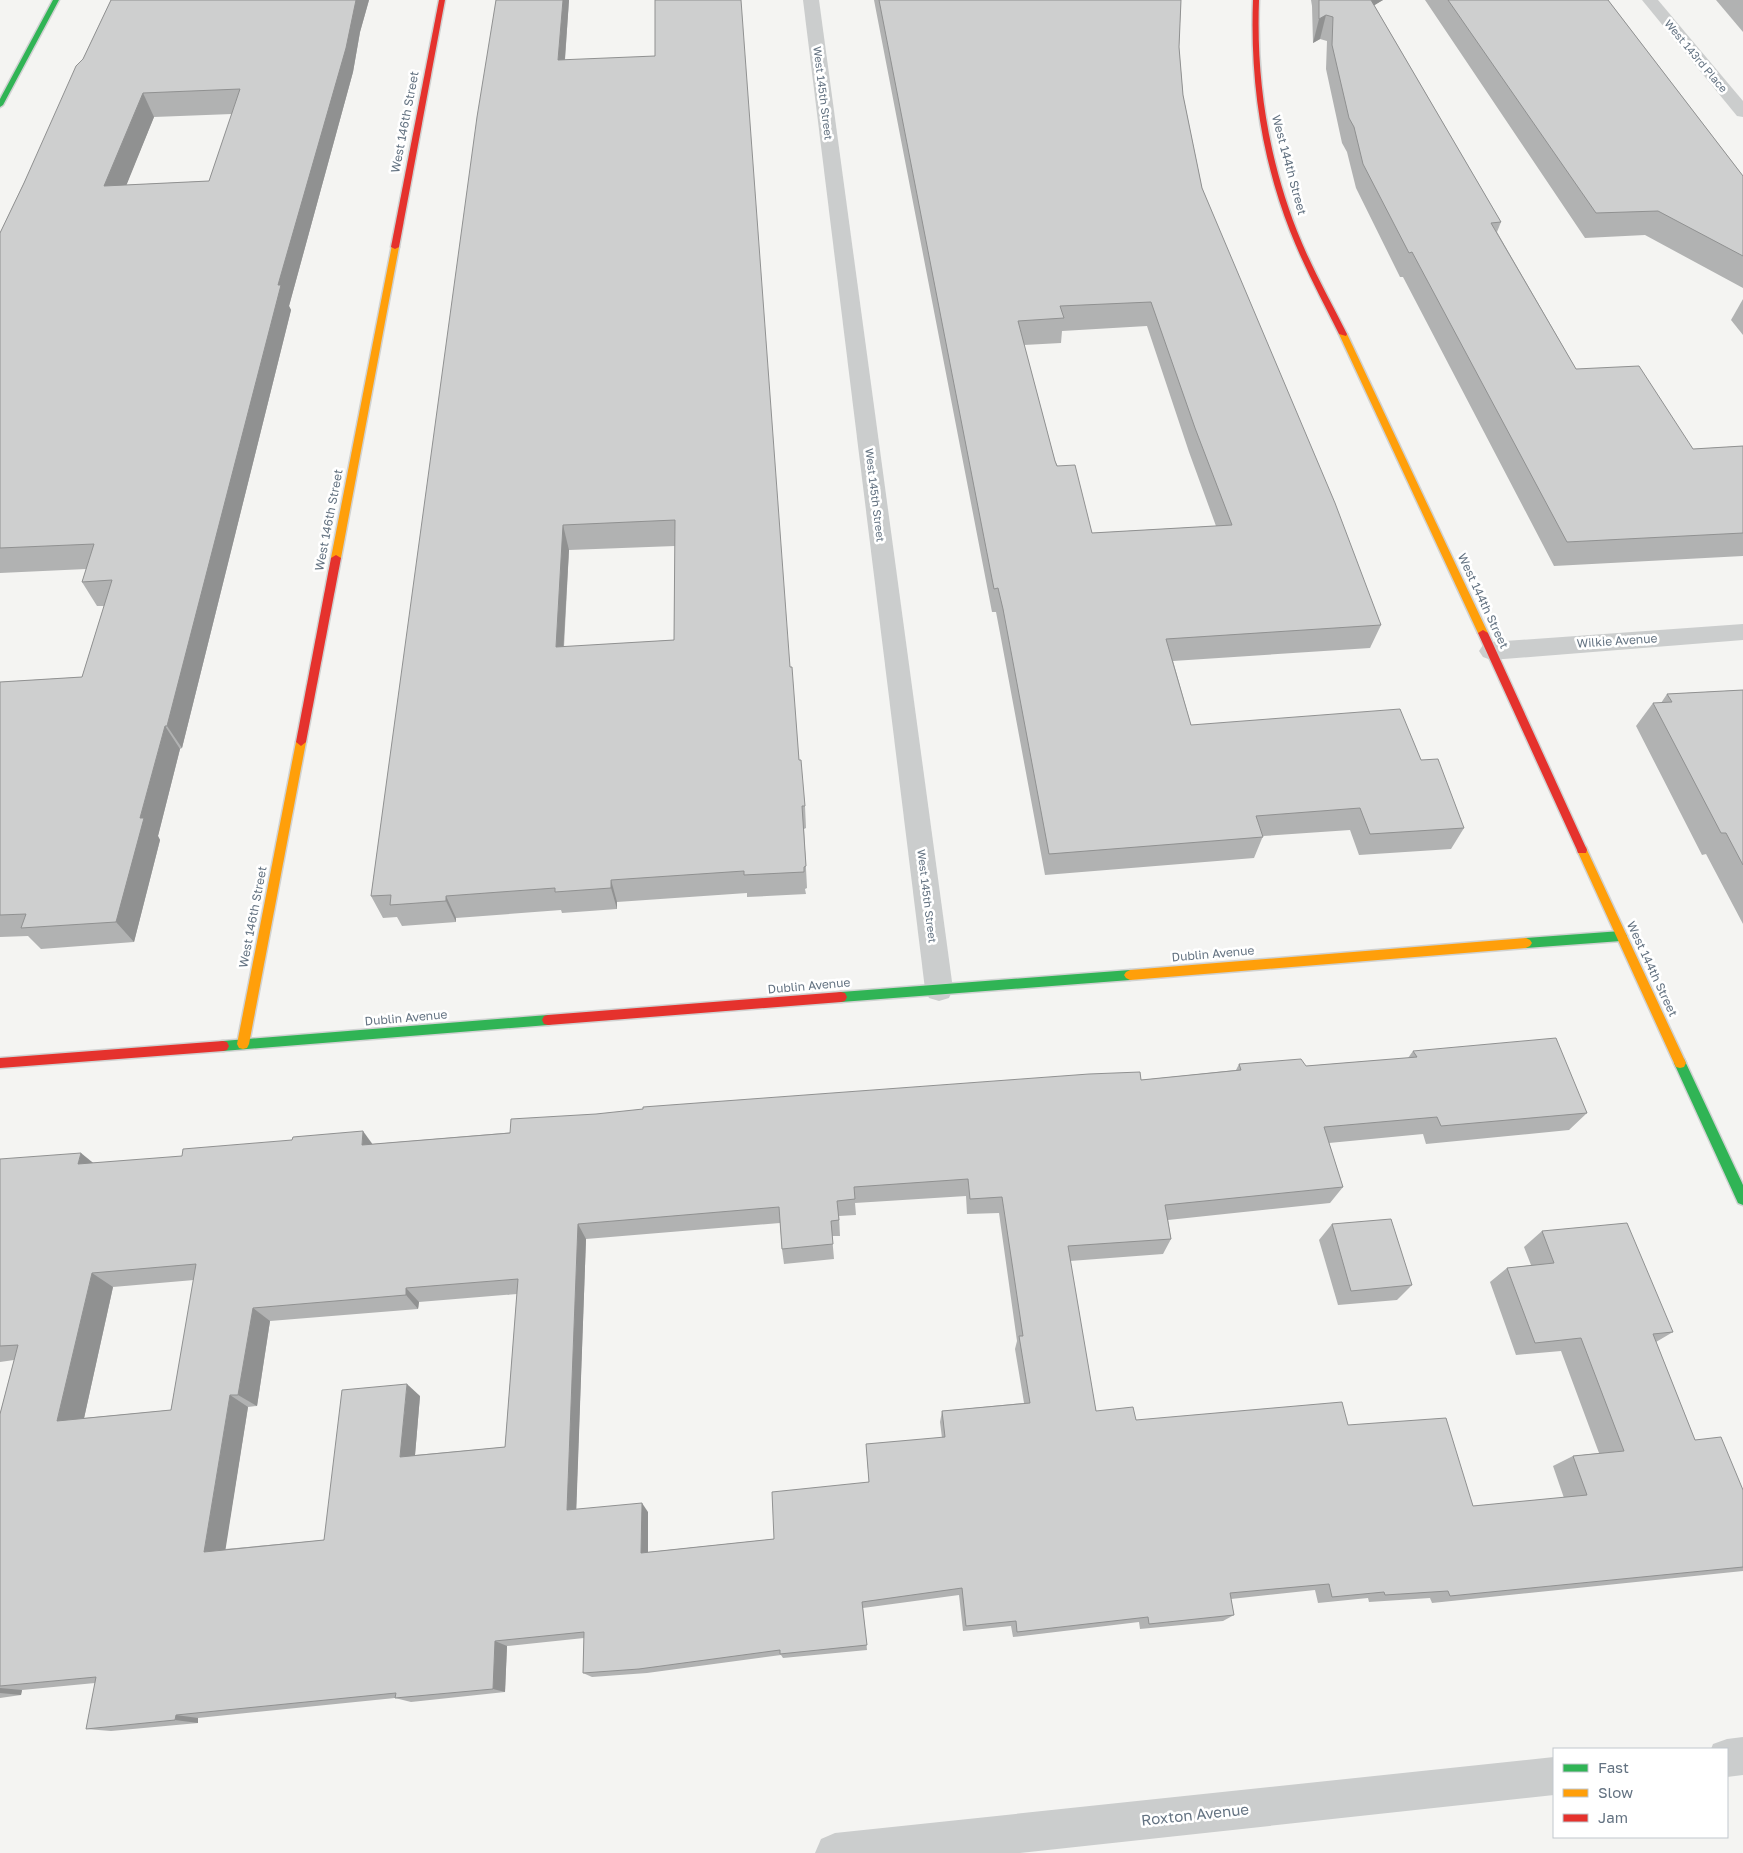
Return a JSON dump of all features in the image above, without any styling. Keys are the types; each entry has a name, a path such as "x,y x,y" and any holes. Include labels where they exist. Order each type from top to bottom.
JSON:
{"street":[{"path":"0,105 6,85 56,0"},
{"name":"West 146th Street","path":"243,1044 442,0"},
{"name":"West 145th Street","path":"811,0 939,989"},
{"name":"West 144th Street","path":"1256,0 1254,52 1259,102 1271,162 1288,218 1491,651 1743,1199"},
{"name":"West 143rd Place","path":"1650,0 1743,112"},
{"name":"Wilkie Avenue","path":"1491,651 1743,632"},
{"name":"Dublin Avenue","path":"0,1063 1621,936"},
{"path":"1728,1758 1743,1756"},
{"name":"Roxton Avenue","path":"835,1853 1553,1776"}],"building":[{"path":"111,0 356,0 346,48 278,285 281,285 167,726 165,726 140,818 144,818 116,922 21,928 26,914 0,915 0,682 82,677 112,580 82,582 94,544 0,548 0,233 76,66 83,59","holes":["240,89 209,181 104,186 143,93"]},
{"path":"496,0 563,0 558,60 655,56 655,0 741,0 790,667 792,667 799,760 801,760 805,806 802,806 806,866 804,867 804,872 744,875 744,871 611,880 611,888 555,892 555,888 446,896 446,901 390,905 391,895 371,896 477,117","holes":["675,520 674,640 556,647 563,525"]},
{"path":"879,0 1181,0 1179,47 1183,95 1202,188 1335,503 1381,625 1166,639 1191,725 1400,709 1421,760 1438,759 1464,828 1370,834 1360,808 1256,816 1263,837 1049,854 1003,609 998,588 994,589","holes":["1151,302 1195,428 1232,525 1092,533 1075,465 1057,466 1055,461 1018,321 1064,318 1060,306"]},
{"path":"1319,0 1371,0 1501,222 1491,223 1576,369 1639,366 1693,449 1743,446 1743,533 1567,542 1412,252 1409,253 1363,164 1354,127 1349,118 1332,45 1333,17 1326,15 1319,19"},
{"path":"1448,0 1608,0 1743,176 1743,256 1658,211 1596,213"},
{"path":"1743,690 1743,865 1726,833 1721,833 1653,703 1672,702 1667,694"},
{"path":"1556,1038 1587,1113 1441,1126 1437,1117 1324,1127 1343,1187 1165,1205 1171,1239 1068,1246 1096,1411 1133,1407 1136,1420 1342,1402 1348,1425 1446,1418 1473,1506 1587,1495 1573,1456 1624,1451 1581,1338 1535,1343 1507,1268 1554,1263 1542,1231 1627,1223 1673,1332 1653,1334 1695,1440 1721,1437 1743,1490 1743,1567 1450,1596 1448,1591 1385,1595 1384,1592 1332,1597 1329,1584 1230,1593 1234,1615 1149,1624 1148,1617 1017,1632 1016,1621 966,1626 962,1588 862,1602 867,1645 780,1654 780,1650 639,1669 583,1673 584,1632 495,1641 493,1689 395,1698 396,1693 176,1715 175,1720 86,1729 96,1677 0,1686 0,1414 18,1345 0,1346 0,1159 81,1153 78,1164 182,1156 183,1149 292,1140 293,1137 363,1131 362,1145 510,1133 511,1119 596,1114 643,1109 643,1107 1089,1074 1140,1072 1141,1080 1241,1070 1239,1064 1301,1059 1306,1066 1417,1057 1413,1051","holes":["968,1179 970,1199 1002,1197 1023,1336 1019,1336 1030,1403 942,1411 945,1437 866,1444 869,1482 772,1492 774,1539 641,1553 642,1503 567,1510 578,1224 779,1207 782,1249 833,1244 831,1221 839,1220 837,1201 855,1199 854,1187","196,1264 171,1410 57,1421 92,1273","518,1279 505,1447 400,1457 407,1384 342,1390 324,1540 204,1552 230,1395 238,1395 253,1308 406,1295 406,1288"]},
{"path":"1391,1219 1412,1285 1351,1291 1332,1224"}],"traffic: fast":[{"path":"0,105 56,0"},
{"path":"1526,943 1621,936"},
{"path":"841,997 1130,975"},
{"path":"223,1046 548,1020"},
{"path":"1680,1063 1743,1199"}],"traffic: slow":[{"path":"336,558 395,247"},
{"path":"1343,334 1483,633"},
{"path":"243,1044 301,742"},
{"path":"1582,850 1680,1063"},
{"path":"1130,975 1526,943"}],"traffic: jam":[{"path":"395,247 442,0"},
{"path":"1256,0 1255,55 1257,83 1266,137 1279,191 1307,262 1343,334"},
{"path":"301,742 336,558"},
{"path":"1483,633 1582,850"},
{"path":"548,1020 841,997"},
{"path":"0,1063 223,1046"}]}
